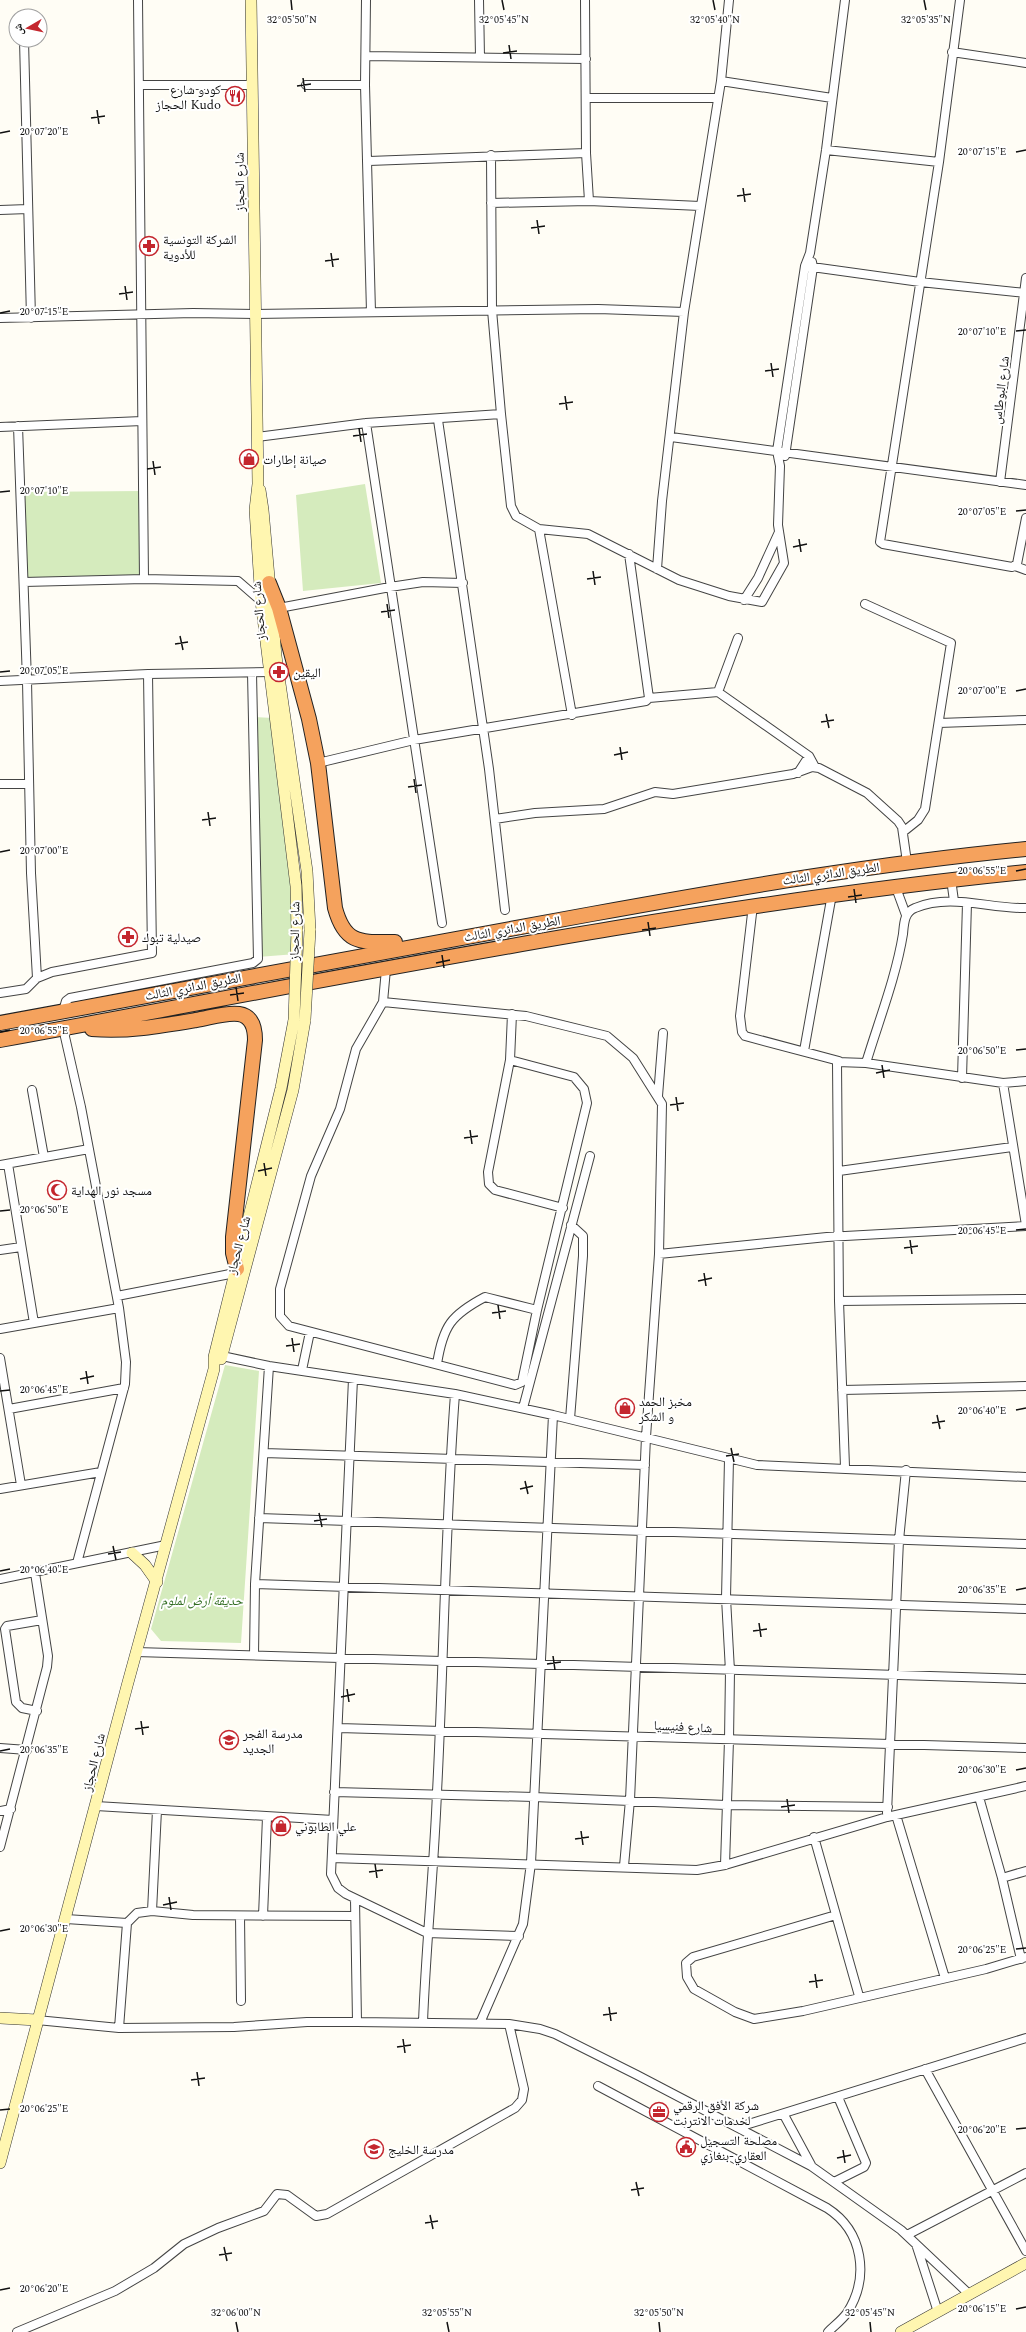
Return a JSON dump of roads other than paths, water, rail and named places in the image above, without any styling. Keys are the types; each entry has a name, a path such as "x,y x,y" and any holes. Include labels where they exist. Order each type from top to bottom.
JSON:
{"highway":[{"path":"269,583 279,608 309,719 318,763 335,908 340,925 349,936 364,942 429,942"},
{"name":"الطريق الدائري الثالث","path":"0,1023 429,942 786,880 907,862 1026,849"},
{"name":"الطريق الدائري الثالث","path":"0,1040 386,969 753,905 895,885 1026,872"},
{"path":"68,1027 99,1030 145,1028 239,1014 252,1022 256,1040 233,1237 233,1253 236,1271"}],"main road":[{"name":"شارع الحجاز","path":"0,2163 136,1652 157,1582 214,1369 214,1357 299,1020 296,886 270,694 270,672 261,601 255,510 258,484 251,0"},
{"name":"شارع الحجاز","path":"214,1369 222,1356 293,1090 299,1020 310,930 307,871 276,656 263,504 258,484"},
{"path":"132,1553 145,1564 157,1582"},
{"path":"0,2018 37,2020"},
{"path":"901,2332 1026,2263"}],"street":[{"path":"138,0 144,579"},
{"path":"366,0 366,85 369,161 371,312"},
{"path":"479,0 480,57"},
{"path":"585,0 586,153 589,201"},
{"path":"657,569 662,501 671,437 684,312 721,81 729,0"},
{"path":"780,466 786,452 810,253 826,150 845,0"},
{"path":"960,0 952,52 939,162 880,543 1009,568 1015,566 1026,570"},
{"path":"24,48 31,318"},
{"path":"952,52 1026,63"},
{"path":"366,56 586,58"},
{"path":"721,81 832,98"},
{"path":"140,85 252,85"},
{"path":"306,85 366,85"},
{"path":"586,98 718,98"},
{"path":"826,150 939,162"},
{"path":"369,161 491,155 586,153"},
{"path":"491,155 492,310 511,506 516,516 539,529 584,533 687,583 744,600 762,602 784,563 779,532 780,466 777,451 809,266"},
{"path":"491,203 589,201 700,206"},
{"path":"0,210 28,209"},
{"path":"809,266 920,282 1025,293"},
{"name":"شارع البوطاس","path":"1000,482 1026,278"},
{"path":"0,318 192,313 255,314 598,309 684,312"},
{"path":"257,438 366,423 438,420 501,414"},
{"path":"438,420 463,583 483,729 505,910"},
{"path":"0,427 142,421"},
{"path":"366,423 442,923"},
{"path":"18,426 27,681 31,874 36,978"},
{"path":"671,437 1026,485"},
{"path":"1015,566 1026,518"},
{"path":"539,529 572,715"},
{"path":"744,600 758,578 779,532"},
{"path":"629,554 649,698"},
{"path":"24,582 144,579 238,581 261,601"},
{"path":"279,608 390,586 423,582 463,583"},
{"path":"865,604 950,641 952,646 926,809 918,820 903,832"},
{"path":"718,692 738,638"},
{"path":"0,682 148,674 270,672"},
{"path":"63,1011 66,1001 70,998 253,963 258,959 252,673"},
{"path":"0,993 26,988 36,978 61,969 152,953 148,674"},
{"path":"318,763 414,740 572,715 646,701 649,698 718,692 810,756 816,767"},
{"path":"940,723 1026,720"},
{"path":"798,773 810,756"},
{"path":"495,819 535,813 604,809 655,792 673,794 798,773 816,767 826,770 867,793 898,821 903,832 907,862"},
{"path":"0,784 29,784"},
{"path":"951,879 954,901"},
{"path":"866,1063 900,951 906,915 895,885"},
{"path":"804,1051 832,894"},
{"path":"906,915 912,909 922,905 954,901 992,907 1026,908"},
{"path":"962,1078 967,903"},
{"path":"753,905 740,1016 742,1032 745,1036 839,1061 866,1063 1003,1083 1026,1081"},
{"path":"386,969 383,1002 356,1049 340,1109 311,1176 280,1289 280,1316 284,1321 296,1329 515,1384 520,1384 522,1382 537,1310 563,1208 587,1104 584,1089 574,1077 510,1060"},
{"path":"383,1002 526,1016 608,1036 633,1058 658,1096 662,1109 659,1254 646,1438 630,1800 624,1866"},
{"path":"512,1014 510,1060 488,1172 489,1184 494,1190 563,1208"},
{"path":"68,1027 89,1149 117,1296 126,1362 124,1388 77,1563"},
{"path":"658,1096 663,1033"},
{"path":"839,1061 837,1063 840,1237 839,1301 845,1467"},
{"path":"659,1254 840,1237 1026,1225 1003,1083"},
{"path":"32,1090 44,1157"},
{"path":"839,1171 1012,1146"},
{"path":"34,1323 21,1247 4,1164 89,1149"},
{"path":"523,1408 590,1156"},
{"path":"570,1419 583,1256 583,1236 571,1225"},
{"path":"0,1250 21,1247"},
{"path":"117,1296 236,1271"},
{"path":"437,1364 441,1340 457,1314 485,1297 537,1310"},
{"path":"839,1301 1026,1300"},
{"path":"0,1329 119,1308"},
{"path":"302,1370 310,1332"},
{"path":"222,1356 269,1366 455,1394 554,1415 757,1465 845,1467 1026,1477"},
{"path":"0,1358 21,1486"},
{"path":"254,1655 255,1584 269,1366"},
{"path":"353,1378 345,1522 339,1728 334,1792 332,1858 332,1874 334,1882 338,1888 355,1899 427,1933 519,1936"},
{"path":"842,1390 1026,1386"},
{"path":"9,1409 124,1388"},
{"path":"423,2022 427,1933 437,1794 450,1458 455,1394"},
{"path":"480,2023 519,1936 527,1902 531,1863 550,1463 554,1415"},
{"path":"264,1453 645,1465"},
{"path":"725,1865 730,1671 726,1598 729,1534 729,1459"},
{"path":"906,1470 899,1540 888,1807 945,1978"},
{"path":"0,1489 101,1472"},
{"path":"259,1518 345,1522 547,1526 642,1532 1026,1544"},
{"path":"0,1579 166,1545"},
{"path":"0,1847 27,1750 47,1667 48,1656 35,1573"},
{"path":"255,1584 896,1603 1026,1609"},
{"path":"37,1711 22,1708 16,1702 4,1629 7,1626 42,1620"},
{"path":"136,1652 443,1659 730,1671 1026,1678"},
{"name":"شارع فنيسيا","path":"339,1728 632,1735 729,1740 1026,1748"},
{"path":"0,1748 27,1750"},
{"path":"332,1858 624,1866 682,1870 725,1865 892,1816 1026,1786"},
{"path":"334,1792 630,1800 726,1805 888,1807"},
{"path":"836,1915 693,1957 686,1963 687,1977 694,1989 735,2012 754,2019 803,2011 859,1996 945,1978 1023,1958 978,1796"},
{"path":"96,1806 333,1820"},
{"path":"0,1811 11,1809"},
{"path":"152,1911 157,1810"},
{"path":"263,1916 267,1817"},
{"path":"814,1838 859,1996"},
{"path":"1002,1878 1026,1871"},
{"path":"355,1899 357,2022"},
{"path":"119,2028 127,1923 137,1913 152,1911 193,1915 355,1916"},
{"path":"240,1916 241,2001"},
{"path":"66,1919 127,1923"},
{"path":"37,2020 119,2028 234,2027 307,2022 423,2022 509,2024 540,2029 555,2034 740,2128 811,2166 907,2235 969,2294"},
{"path":"17,2332 115,2291 154,2268 184,2244 218,2228 264,2211 277,2194 287,2195 316,2216 327,2214 515,2108 522,2100 524,2089 509,2024"},
{"path":"740,2128 1026,2038"},
{"path":"925,2069 1026,2251"},
{"path":"598,2086 827,2208 845,2223 853,2234 858,2247 860,2276 856,2296 846,2314 828,2332"},
{"path":"834,2182 864,2167 866,2163 838,2097"},
{"path":"784,2115 811,2166"},
{"path":"907,2235 1026,2173"},
{"path":"916,2243 938,2312"}],"place":[{"name":"كودو شارع الحجاز Kudo","path":"235,96"},
{"name":"الشركة التونسية للأدوية","path":"149,246"},
{"name":"صيانة إطارات","path":"249,459"},
{"name":"اليقين","path":"279,672"},
{"name":"صيدلية تبوك","path":"128,937"},
{"name":"مسجد نور الهداية","path":"57,1190"},
{"name":"مخبز الحمد و الشكر","path":"625,1408"},
{"name":"مدرسة الفجر الجديد","path":"229,1740"},
{"name":"علي الطابوني","path":"281,1826"},
{"name":"شركة الأفق الرقمي لخدمات الانترنت","path":"659,2112"},
{"name":"مصلحة التسجيل العقاري-بنغازي","path":"686,2147"},
{"name":"مدرسة الخليج","path":"374,2149"}],"park label":[{"name":"حديقة أرض لملوم","path":"202,1600"}]}
